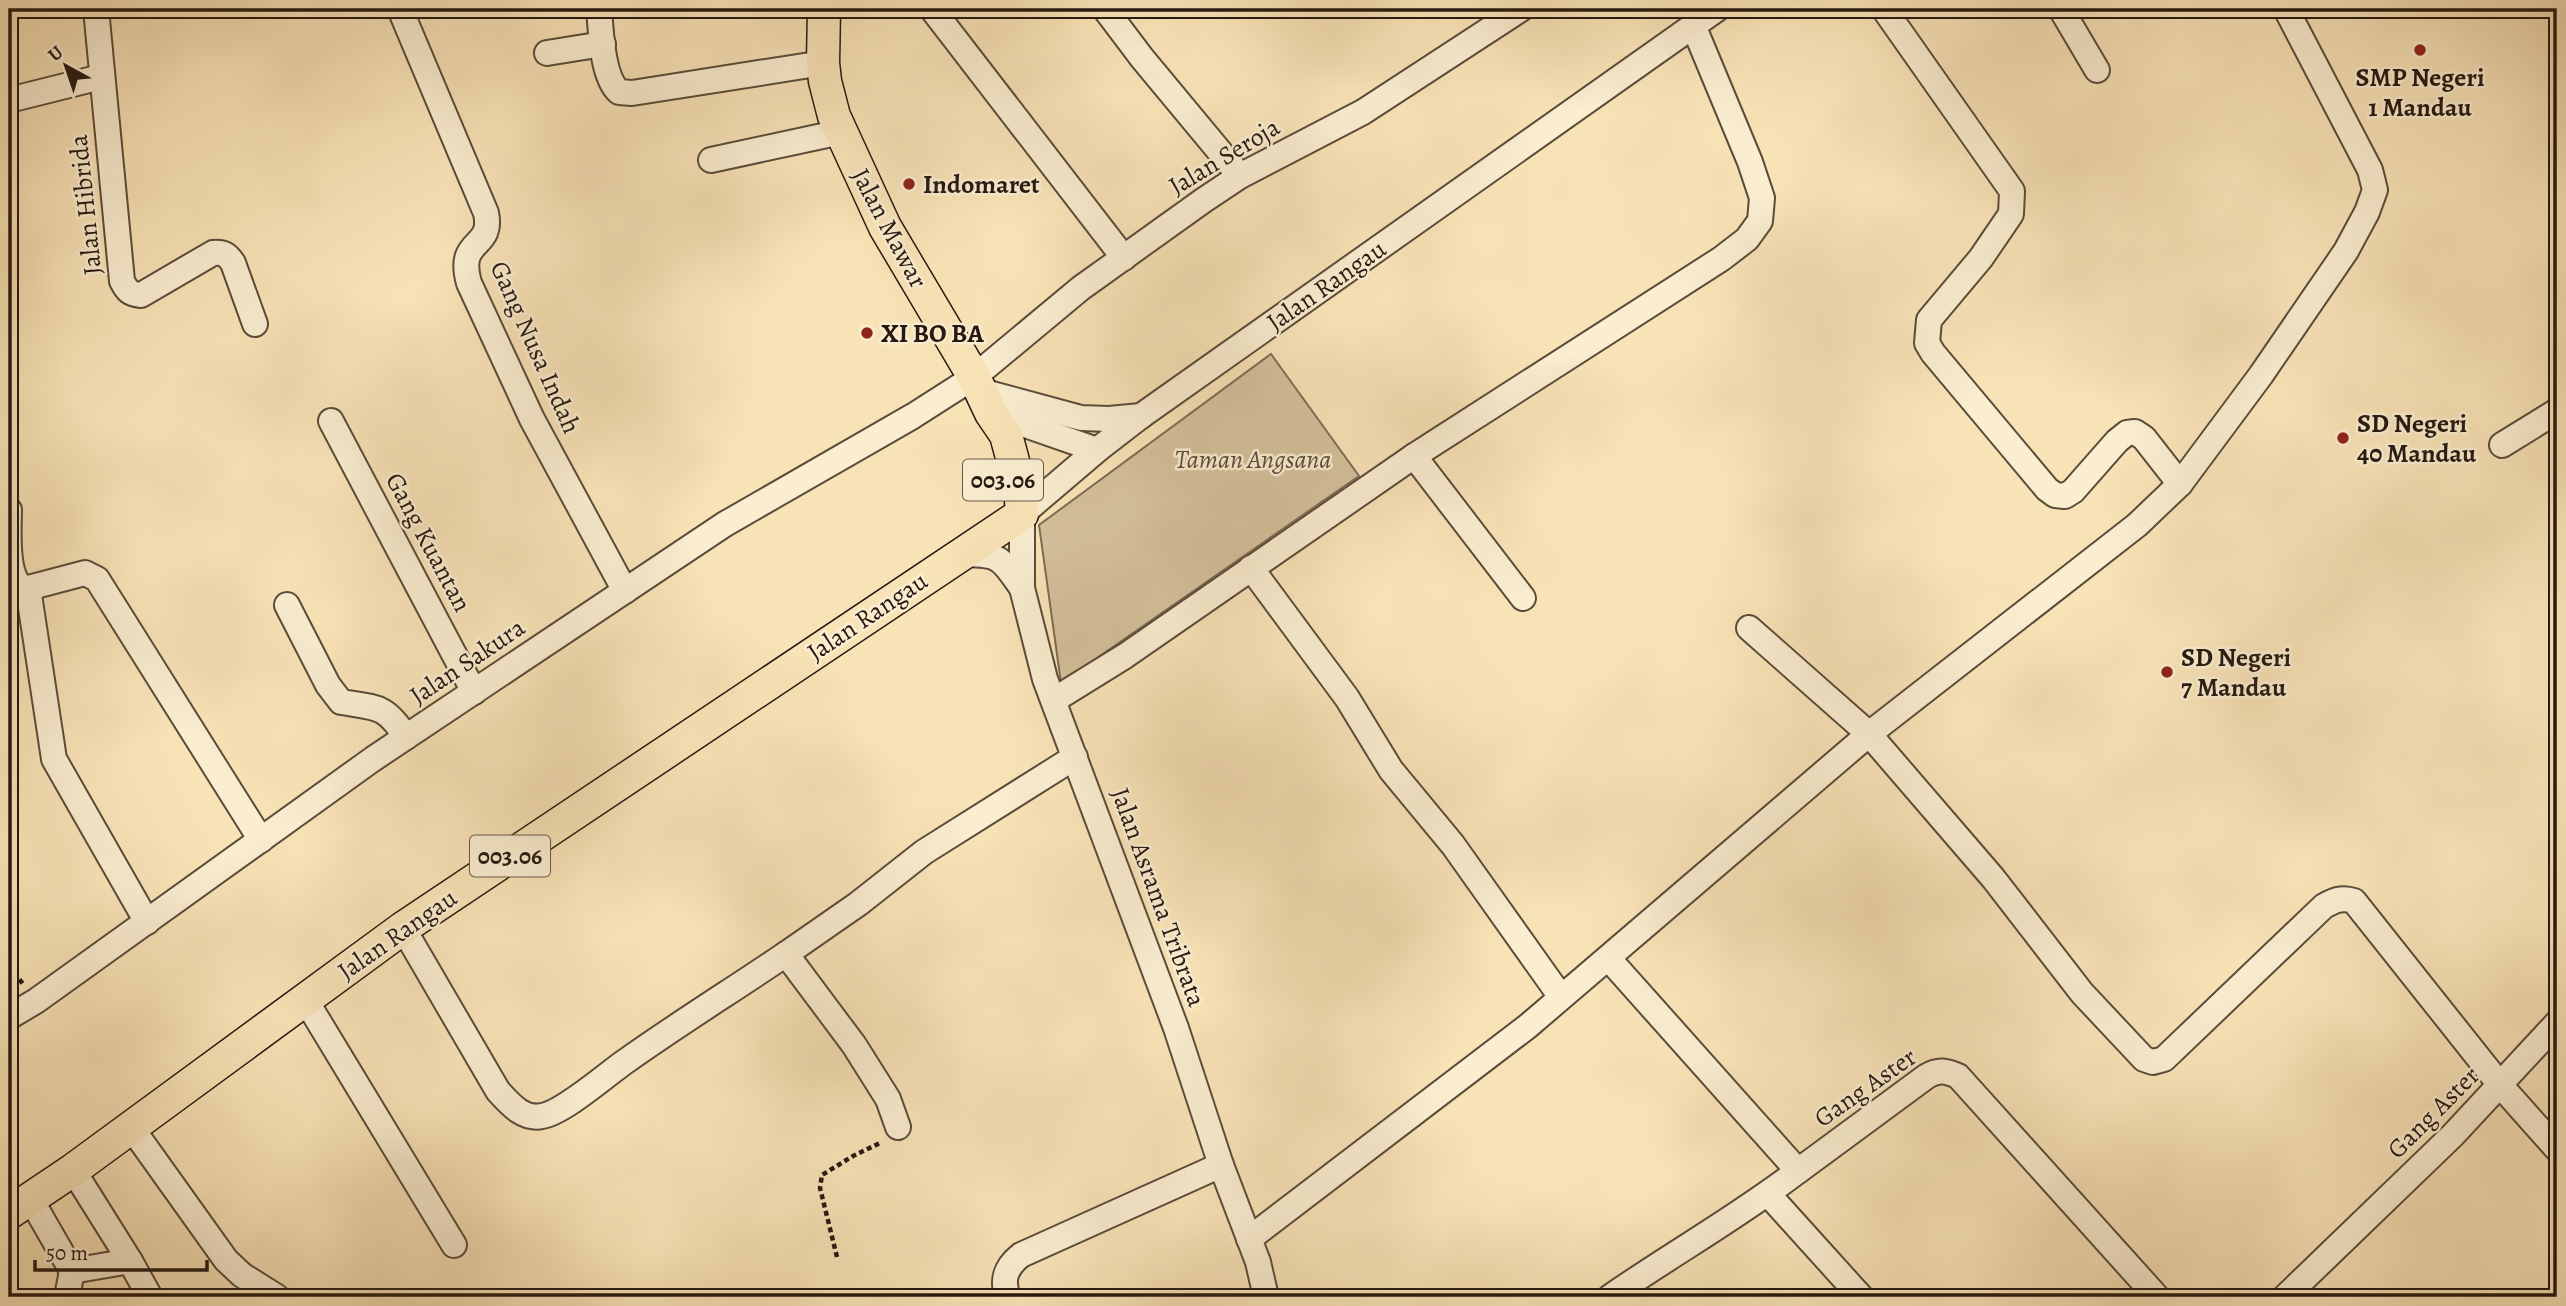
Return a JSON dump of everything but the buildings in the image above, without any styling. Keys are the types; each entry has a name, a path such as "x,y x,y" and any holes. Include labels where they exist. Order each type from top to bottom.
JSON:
{"main road":[{"name":"Jalan Mawar","path":"824,9 823,63 829,98 841,132 885,227 1006,435 1020,487 992,531"},
{"name":"Jalan Rangau","path":"20,1205 73,1170 403,928 992,531"}],"street":[{"name":"Jalan Hibrida","path":"96,9 122,281 126,289 132,294 141,295 213,253 221,252 228,255 233,263 255,324"},
{"name":"Gang Nusa Indah","path":"400,9 486,213 488,222 484,237 470,249 466,258 465,270 469,284 532,419 625,591"},
{"path":"599,9 610,80 619,92 823,63"},
{"path":"932,9 1124,258"},
{"path":"1105,9 1240,176"},
{"name":"Jalan Seroja","path":"982,394 1082,288 1240,176 1363,112 1521,9"},
{"name":"Jalan Rangau","path":"992,531 1141,416 1717,9"},
{"path":"1884,9 2012,191 2011,215 1981,258 1929,320 1927,343 1933,353 2047,489 2055,495 2065,496 2073,491 2118,441 2127,433 2135,432 2144,438 2180,484"},
{"path":"2061,9 2097,70"},
{"path":"1249,1239 1528,1026 1869,734 2137,525 2180,484 2261,375 2346,251 2367,212 2375,190 2370,170 2286,9"},
{"path":"1054,700 1125,656 1414,456 1721,259 1747,239 1760,221 1762,198 1750,162 1693,25"},
{"path":"547,53 603,44"},
{"path":"9,100 101,78"},
{"path":"711,160 841,132"},
{"path":"982,394 1081,418 1141,416"},
{"path":"982,394 1097,450"},
{"name":"Jalan Sakura","path":"9,1017 36,1001 406,737 725,524 913,416 982,394"},
{"path":"2502,445 2557,411"},
{"name":"Gang Kuantan","path":"331,421 474,692"},
{"path":"1414,456 1523,598"},
{"path":"9,510 12,571 17,584 28,588 79,573 97,579 261,840"},
{"path":"992,531 1006,565"},
{"path":"992,531 989,554 998,557 1006,565 1022,588"},
{"name":"Jalan Asrama Tribrata","path":"992,531 1022,588 1045,678 1176,1028 1221,1165 1249,1239 1266,1297"},
{"path":"1251,568 1347,698 1391,770 1453,845 1561,997"},
{"path":"28,588 54,759 147,922"},
{"path":"287,605 328,685 341,702 374,707 391,715 406,737"},
{"path":"1749,628 1869,734 1993,878 2082,993 2144,1059 2153,1062 2164,1059 2324,906 2345,898 2354,901 2361,909 2501,1086 2557,1149"},
{"path":"403,928 498,1091 514,1108 529,1117 545,1116 858,904 924,852 1075,757"},
{"path":"786,954 854,1045 888,1099 898,1127"},
{"path":"1609,959 1798,1171 1768,1194 1610,1297"},
{"path":"305,999 454,1245"},
{"name":"Gang Aster","path":"2285,1297 2453,1135 2557,1023"},
{"name":"Gang Aster","path":"1798,1171 1927,1076 1945,1070 1958,1076 2157,1297"},
{"path":"131,1126 226,1260 242,1275 277,1297"},
{"path":"1008,1297 1004,1288 1004,1274 1011,1263 1021,1255 1221,1165"},
{"path":"73,1170 150,1297"},
{"path":"1768,1194 1861,1297"},
{"path":"20,1205 72,1270 67,1297"},
{"path":"72,1270 130,1261"}],"path":[{"path":"837,1257 820,1188 822,1175 853,1156 877,1146 894,1135 898,1127"}],"green space":[{"name":"Taman Angsana","path":"1271,354 1359,476 1061,683 1039,525"}],"place":[{"name":"SMP Negeri 1 Mandau","path":"2420,50"},
{"name":"Indomaret","path":"909,184"},
{"name":"XI BO BA","path":"867,333"},
{"name":"SD Negeri 40 Mandau","path":"2343,438"},
{"name":"SD Negeri 7 Mandau","path":"2167,672"}]}
